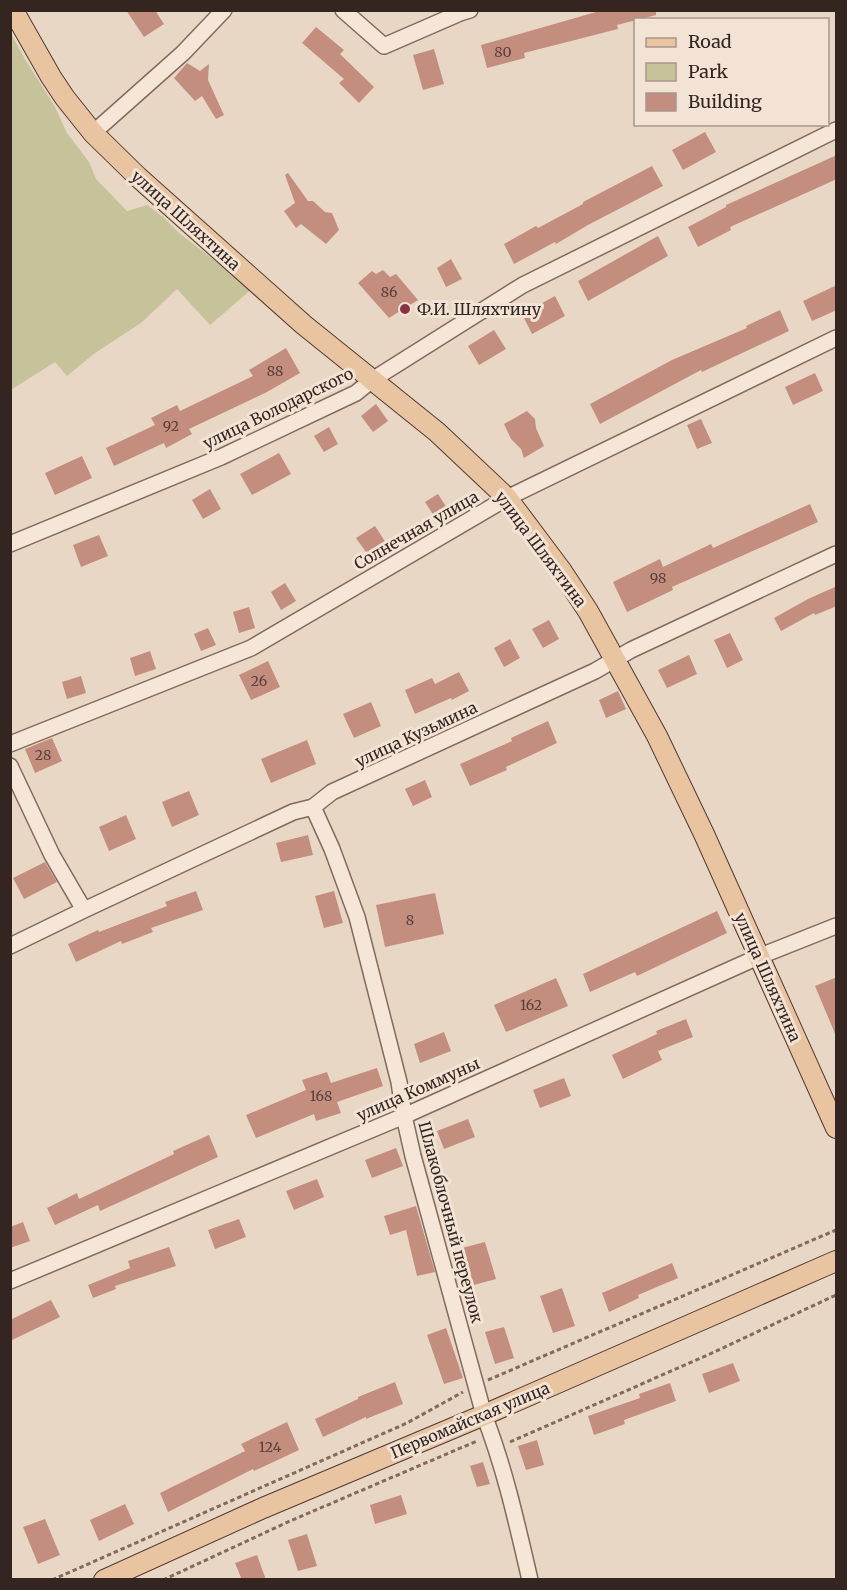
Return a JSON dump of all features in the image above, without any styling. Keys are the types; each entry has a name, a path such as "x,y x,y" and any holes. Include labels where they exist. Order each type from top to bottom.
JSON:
{"main road":[{"name":"улица Шляхтина","path":"13,10 38,57 93,133 138,177 304,325 437,432 507,498 572,586 657,736 837,1128"},
{"name":"Первомайская улица","path":"104,1580 263,1508 484,1415 837,1261"}],"street":[{"path":"93,133 183,53 224,10"},
{"path":"343,10 384,46 470,10"},
{"name":"улица Володарского","path":"10,544 221,457 356,393 372,380 523,285 837,130"},
{"name":"Солнечная улица","path":"10,744 251,648 507,498 837,338"},
{"name":"улица Кузьмина","path":"10,946 293,812 313,807 332,792 595,671 615,659 837,554"},
{"path":"10,766 52,855 84,910"},
{"name":"Шлакоблочный переулок","path":"313,807 332,849 357,917 399,1082 404,1116 484,1415 498,1450 530,1580"},
{"name":"улица Коммуны","path":"10,1281 404,1116 758,957 837,926"}],"path":[{"path":"52,1580 407,1423 476,1386 837,1230"}],"green space":[{"path":"10,32 54,105 67,133 89,162 96,179 127,211 147,205 179,233 252,289 210,325 177,289 141,323 95,353 67,376 55,362 11,390"}],"building":[{"path":"126,10 155,10 164,24 144,37"},
{"path":"603,10 656,10 656,15 634,18 634,21 617,25 618,29 524,53 525,58 487,68 481,45"},
{"path":"316,27 344,50 340,54 374,87 359,103 339,83 344,79 302,43"},
{"path":"434,49 444,84 423,90 413,55"},
{"path":"187,63 200,71 209,64 208,80 224,115 216,119 202,96 195,101 174,78"},
{"path":"705,132 716,152 683,170 672,150"},
{"path":"837,155 837,179 730,227 731,230 698,247 688,227 726,205"},
{"path":"652,166 663,186 514,264 504,244"},
{"path":"288,173 308,201 313,201 325,212 332,213 339,230 326,244 301,224 296,228 284,211 295,203 285,175"},
{"path":"658,236 668,256 588,301 578,281"},
{"path":"451,259 462,279 446,287 437,268"},
{"path":"383,270 390,277 396,274 418,300 389,318 358,283 372,271 376,274"},
{"path":"837,285 837,310 812,321 803,301"},
{"path":"555,296 565,316 532,334 522,314"},
{"path":"780,310 789,331 702,372 701,370 600,424 590,404 672,360 747,328 746,326"},
{"path":"494,330 506,349 479,365 468,346"},
{"path":"286,348 300,373 267,392 189,429 192,434 166,448 164,443 114,466 106,448 155,425 151,418 177,405 180,411 253,376 249,370"},
{"path":"815,373 823,391 793,405 785,387"},
{"path":"376,404 388,421 373,432 361,416"},
{"path":"527,411 535,419 536,428 544,446 524,458 521,449 511,439 504,424"},
{"path":"701,419 712,443 697,449 687,425"},
{"path":"329,427 338,444 324,452 314,436"},
{"path":"279,453 291,474 252,495 240,474"},
{"path":"82,456 92,478 55,495 45,473"},
{"path":"210,489 221,509 203,519 192,500"},
{"path":"438,494 447,508 434,516 425,502"},
{"path":"810,504 818,522 672,587 673,590 627,612 613,582 660,559 663,567 711,544 713,548"},
{"path":"375,526 386,543 368,555 356,538"},
{"path":"99,535 108,556 81,567 73,545"},
{"path":"285,583 296,601 281,610 271,592"},
{"path":"837,586 837,606 815,615 814,613 781,631 774,618"},
{"path":"249,607 255,628 239,633 233,612"},
{"path":"549,620 559,639 543,648 532,629"},
{"path":"208,628 216,645 201,651 194,634"},
{"path":"730,633 743,660 727,668 714,640"},
{"path":"510,639 520,658 504,667 494,648"},
{"path":"150,651 156,669 135,676 130,658"},
{"path":"689,655 697,674 667,688 658,670"},
{"path":"268,661 280,687 251,700 239,675"},
{"path":"459,672 469,691 415,714 405,690 432,678 435,684"},
{"path":"81,676 86,693 67,699 62,682"},
{"path":"618,691 626,709 606,718 599,700"},
{"path":"371,702 381,726 354,738 343,714"},
{"path":"548,721 557,743 506,767 507,770 470,786 460,764 512,741 511,738"},
{"path":"52,738 62,761 35,773 25,749"},
{"path":"307,740 316,764 271,783 261,759"},
{"path":"425,780 432,797 413,806 405,789"},
{"path":"189,791 199,815 172,827 162,802"},
{"path":"126,815 136,839 109,851 99,827"},
{"path":"308,835 313,855 281,862 276,843"},
{"path":"45,862 57,882 24,899 13,878"},
{"path":"196,891 203,910 151,928 153,932 122,944 121,941 76,962 68,944 98,930 99,932 167,906 165,902"},
{"path":"334,891 343,923 324,928 315,896"},
{"path":"435,893 444,934 385,947 376,905"},
{"path":"717,911 727,933 637,976 635,972 590,992 583,974"},
{"path":"837,977 837,1036 836,1036 815,986"},
{"path":"556,978 568,1006 506,1032 494,1005"},
{"path":"686,1019 693,1037 658,1051 662,1060 623,1079 612,1055 657,1034 656,1031"},
{"path":"444,1032 451,1051 420,1063 414,1044"},
{"path":"377,1068 383,1086 337,1102 341,1113 316,1121 314,1114 256,1138 246,1115 306,1090 302,1080 327,1072 331,1083"},
{"path":"564,1078 571,1096 540,1108 533,1090"},
{"path":"468,1119 475,1137 444,1149 437,1131"},
{"path":"209,1135 218,1157 100,1211 98,1205 55,1225 47,1208 77,1193 79,1199"},
{"path":"396,1148 403,1166 372,1178 365,1160"},
{"path":"317,1179 324,1197 294,1210 286,1191"},
{"path":"416,1206 435,1272 417,1276 406,1230 390,1235 384,1216"},
{"path":"239,1219 246,1237 215,1249 208,1230"},
{"path":"23,1222 30,1241 10,1248 10,1227"},
{"path":"485,1242 496,1279 474,1285 462,1248"},
{"path":"169,1247 176,1266 115,1286 116,1289 93,1298 88,1285 130,1268 128,1261"},
{"path":"672,1263 678,1278 638,1295 639,1298 609,1312 602,1293"},
{"path":"562,1288 575,1326 553,1333 540,1296"},
{"path":"51,1300 60,1317 10,1341 10,1320"},
{"path":"504,1327 514,1358 495,1364 485,1332"},
{"path":"446,1328 463,1378 444,1384 427,1335"},
{"path":"733,1363 740,1381 709,1393 702,1374"},
{"path":"395,1382 403,1404 366,1419 366,1417 323,1437 315,1419 358,1397"},
{"path":"670,1383 676,1401 624,1420 625,1424 594,1435 588,1416 640,1398 639,1394"},
{"path":"287,1422 299,1450 254,1471 253,1469 168,1512 160,1493 245,1451 241,1444"},
{"path":"537,1440 544,1465 526,1470 518,1446"},
{"path":"483,1462 490,1484 477,1487 470,1466"},
{"path":"401,1495 407,1514 375,1524 370,1505"},
{"path":"125,1504 134,1524 99,1541 90,1520"},
{"path":"45,1519 60,1555 38,1564 23,1527"},
{"path":"307,1534 317,1566 298,1571 288,1540"},
{"path":"257,1555 266,1580 242,1580 235,1563"}],"place":[{"name":"Ф.И. Шляхтину","path":"405,309"}]}
